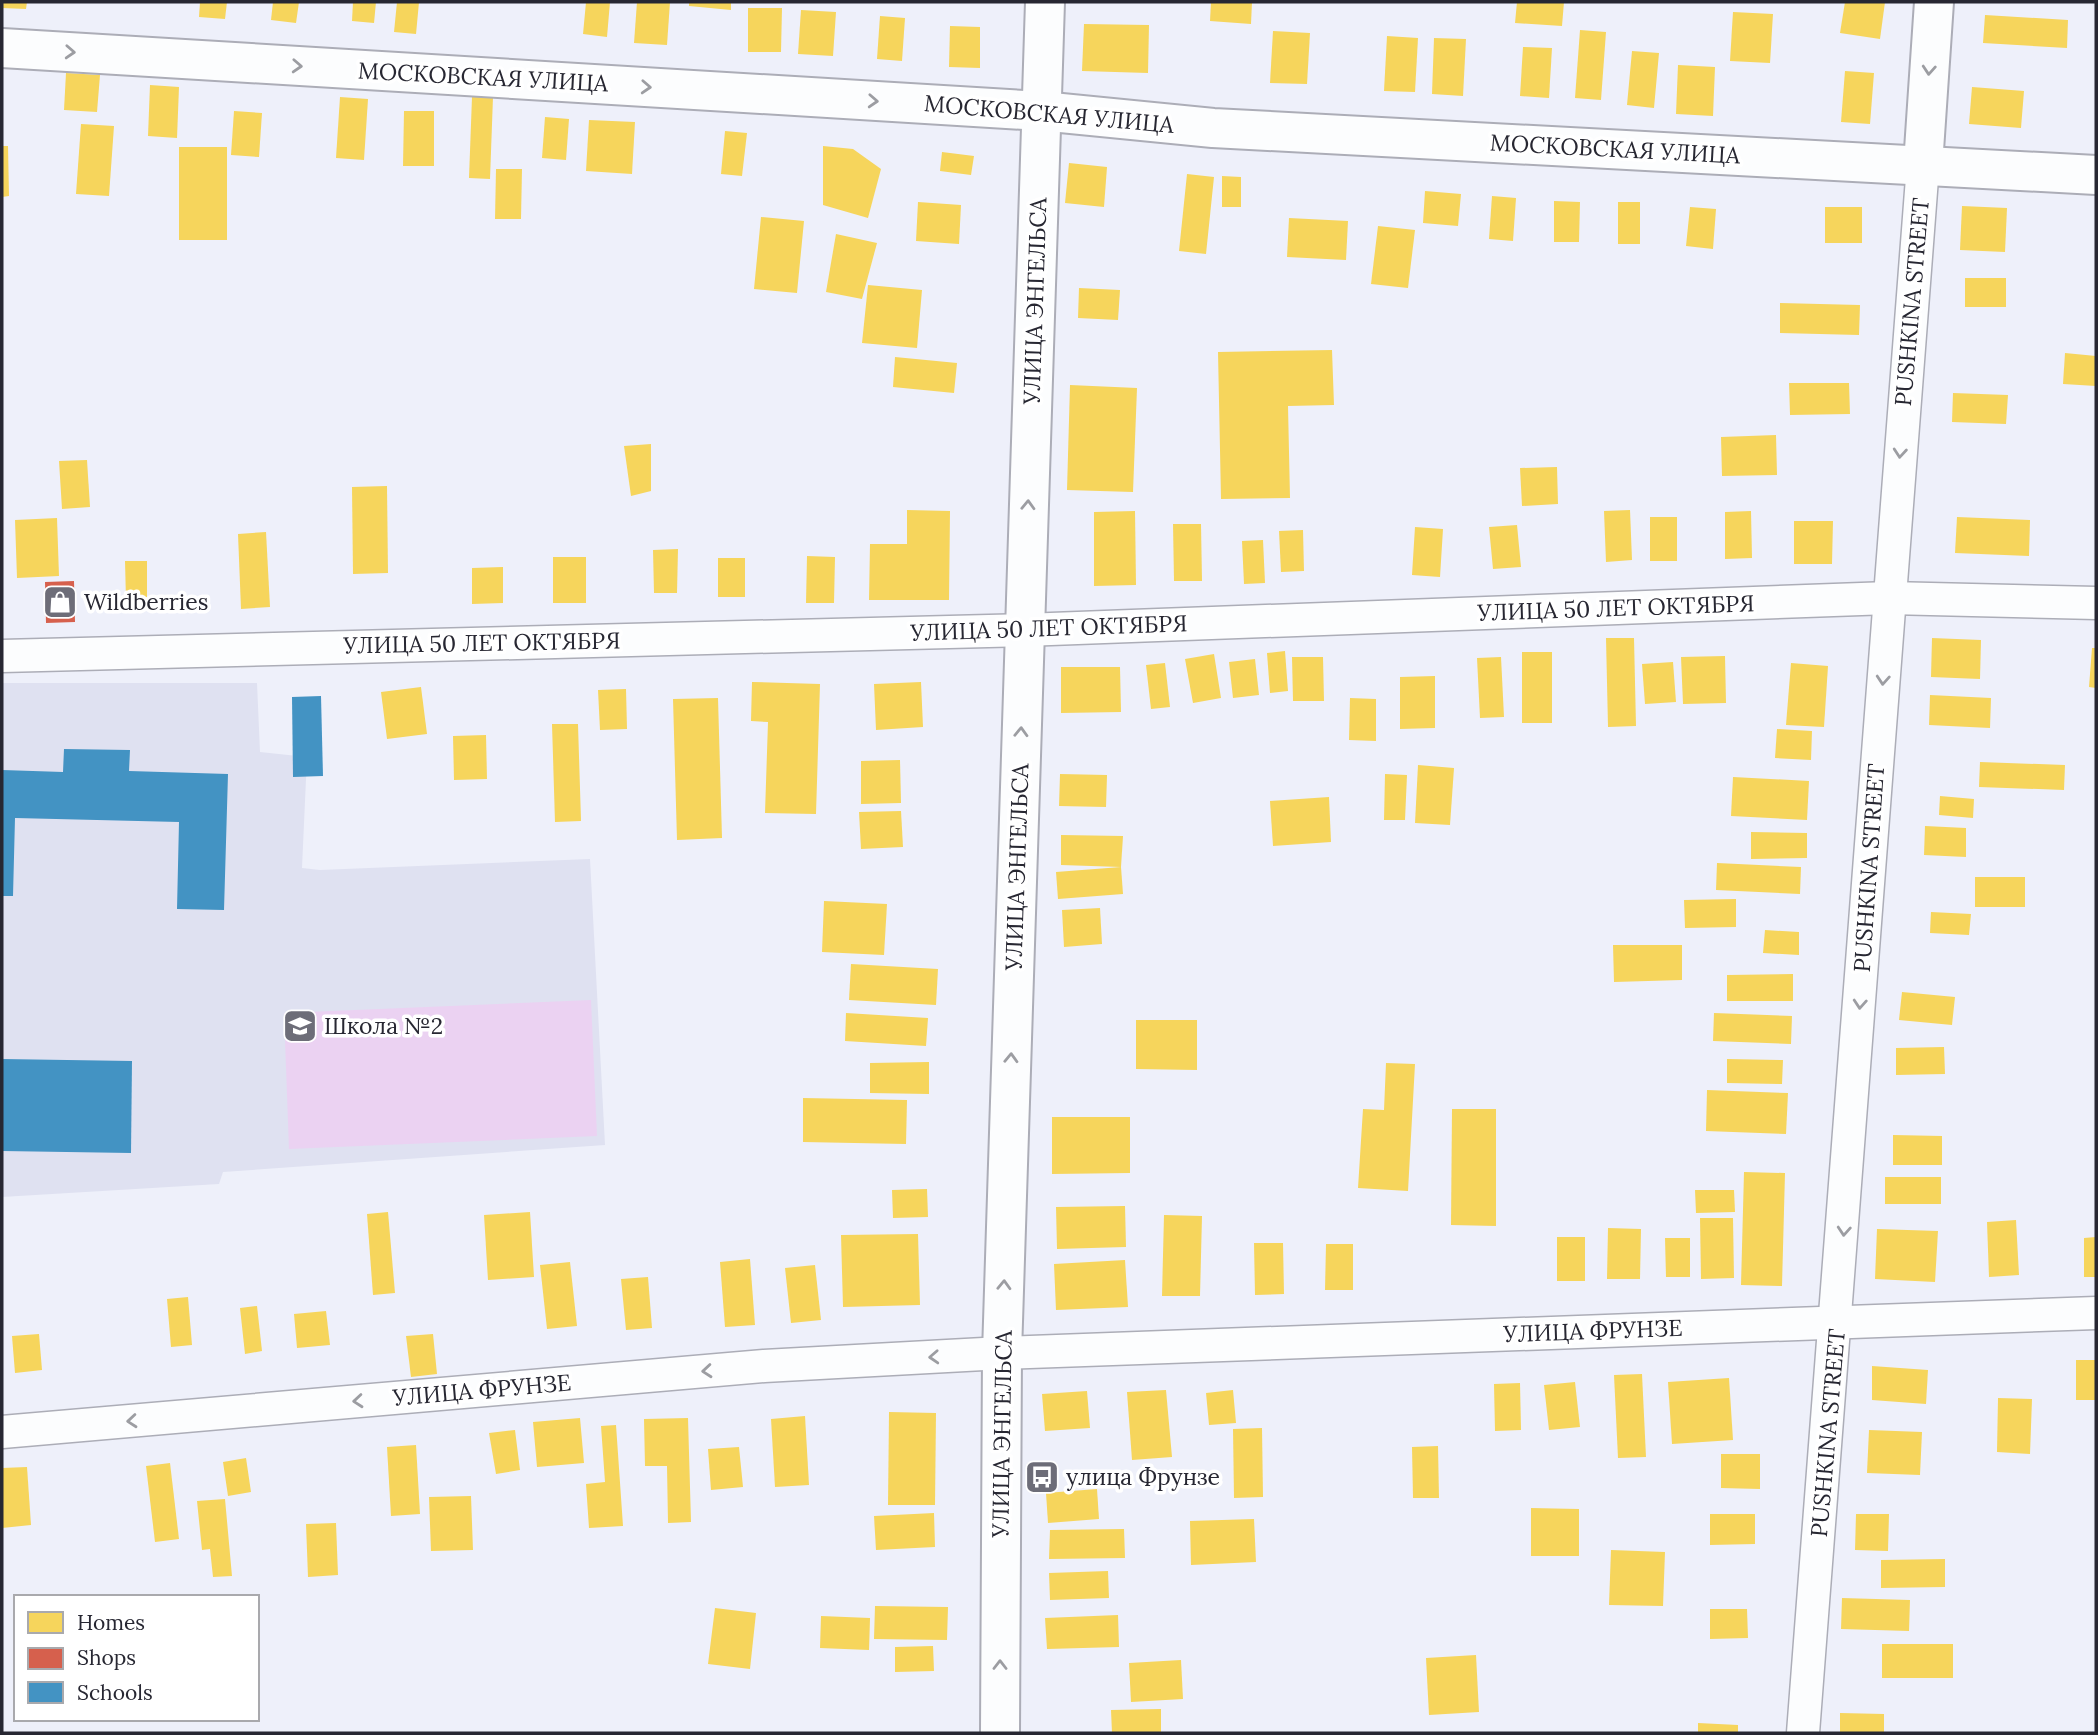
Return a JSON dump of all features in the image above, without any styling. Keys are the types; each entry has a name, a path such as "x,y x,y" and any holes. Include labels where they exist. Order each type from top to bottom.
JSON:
{"street":[{"name":"УЛИЦА ЭНГЕЛЬСА","path":"1000,1733 1002,1353 1045,2"},
{"name":"PUSHKINA STREET","path":"1803,1733 1837,1322 1888,598 1934,2"},
{"name":"МОСКОВСКАЯ УЛИЦА","path":"2,48 1041,111 1213,128 2096,175"},
{"name":"УЛИЦА 50 ЛЕТ ОКТЯБРЯ","path":"2,656 1024,630 1888,598 2096,603"},
{"name":"УЛИЦА ФРУНЗЕ","path":"2,1432 764,1366 1002,1353 2096,1313"}],"shaded area":[{"name":"Школа №2","path":"2,683 257,683 260,752 307,757 302,868 320,870 590,859 605,1145 223,1172 219,1184 2,1197"},
{"path":"591,1000 597,1136 289,1149 284,1013"}],"building: Homes":[{"path":"2,2 27,2 26,9 2,8"},
{"path":"200,2 227,2 225,19 199,17"},
{"path":"273,2 299,2 296,23 271,20"},
{"path":"353,2 376,2 374,23 352,21"},
{"path":"397,2 419,2 416,34 394,32"},
{"path":"586,2 610,2 607,37 583,34"},
{"path":"637,2 670,2 667,45 634,43"},
{"path":"689,2 731,2 731,10 689,6"},
{"path":"1211,2 1252,2 1251,24 1210,21"},
{"path":"1517,2 1564,2 1562,26 1515,23"},
{"path":"1845,2 1885,2 1880,39 1840,33"},
{"path":"748,8 782,8 781,52 748,52"},
{"path":"801,10 836,12 833,56 798,54"},
{"path":"1733,12 1773,14 1770,63 1730,61"},
{"path":"1985,15 2068,20 2067,48 1983,43"},
{"path":"880,16 905,18 902,61 877,59"},
{"path":"1084,24 1149,25 1148,73 1082,71"},
{"path":"950,26 980,27 980,68 949,67"},
{"path":"1580,30 1606,32 1601,100 1575,98"},
{"path":"1273,31 1310,33 1307,84 1270,83"},
{"path":"1387,36 1418,38 1415,92 1384,91"},
{"path":"1434,38 1466,39 1463,96 1432,94"},
{"path":"1523,47 1552,48 1549,98 1520,96"},
{"path":"1632,51 1659,53 1654,108 1627,105"},
{"path":"1678,65 1715,67 1713,116 1676,114"},
{"path":"1845,71 1874,73 1870,124 1841,122"},
{"path":"66,73 100,75 97,112 64,110"},
{"path":"150,85 179,87 177,138 148,136"},
{"path":"1972,87 2024,91 2021,128 1969,124"},
{"path":"340,97 368,99 364,160 336,158"},
{"path":"472,97 493,97 490,179 469,178"},
{"path":"234,111 262,113 259,157 231,155"},
{"path":"404,111 434,111 434,166 403,166"},
{"path":"545,117 569,119 566,160 542,158"},
{"path":"589,120 635,122 632,174 586,171"},
{"path":"81,124 114,126 109,196 76,194"},
{"path":"725,131 747,133 742,176 721,174"},
{"path":"2,146 8,146 9,196 2,197"},
{"path":"823,146 853,149 881,169 868,218 823,205"},
{"path":"179,147 227,147 227,240 179,240"},
{"path":"942,152 974,156 971,175 940,171"},
{"path":"1069,163 1107,167 1104,207 1065,203"},
{"path":"496,169 522,169 521,219 495,219"},
{"path":"1187,174 1214,177 1206,254 1179,251"},
{"path":"1222,176 1241,177 1241,207 1222,207"},
{"path":"1425,191 1461,194 1458,226 1423,223"},
{"path":"1492,196 1516,198 1513,241 1489,239"},
{"path":"1554,201 1580,202 1579,242 1554,242"},
{"path":"918,202 961,205 959,244 916,241"},
{"path":"1618,202 1640,202 1640,244 1618,244"},
{"path":"1962,206 2007,208 2005,252 1960,250"},
{"path":"1690,207 1716,209 1713,249 1686,246"},
{"path":"1825,207 1862,207 1862,243 1825,243"},
{"path":"761,217 804,221 797,293 754,289"},
{"path":"1289,218 1348,221 1346,260 1287,257"},
{"path":"1378,226 1415,230 1408,288 1371,284"},
{"path":"836,234 877,243 862,299 826,292"},
{"path":"1965,278 2006,278 2006,307 1965,307"},
{"path":"868,285 922,290 917,348 862,343"},
{"path":"1079,288 1120,290 1118,320 1078,318"},
{"path":"1780,303 1860,305 1859,335 1780,333"},
{"path":"1332,350 1334,405 1288,406 1290,498 1221,499 1218,352"},
{"path":"2065,353 2096,356 2096,386 2063,384"},
{"path":"895,357 957,363 954,393 893,387"},
{"path":"1789,383 1849,383 1850,414 1790,415"},
{"path":"1070,385 1137,388 1133,492 1067,490"},
{"path":"1953,393 2008,395 2006,424 1952,422"},
{"path":"1776,435 1777,475 1722,476 1721,437"},
{"path":"651,444 651,491 631,496 624,446"},
{"path":"87,460 90,507 62,509 59,461"},
{"path":"1557,467 1558,504 1522,506 1520,468"},
{"path":"387,486 388,573 353,574 352,487"},
{"path":"907,510 950,511 949,600 869,600 870,544 907,544"},
{"path":"1630,510 1632,560 1606,562 1604,511"},
{"path":"1135,511 1136,585 1094,586 1094,512"},
{"path":"1751,511 1752,558 1725,559 1725,512"},
{"path":"1650,517 1677,517 1677,561 1650,561"},
{"path":"1957,517 2030,520 2029,556 1955,553"},
{"path":"57,518 59,576 17,578 15,520"},
{"path":"1794,521 1833,521 1832,564 1794,564"},
{"path":"1173,524 1201,524 1202,581 1174,581"},
{"path":"1517,525 1521,567 1493,569 1489,527"},
{"path":"1415,527 1443,529 1440,577 1412,575"},
{"path":"1303,530 1304,571 1281,572 1279,531"},
{"path":"266,532 270,607 241,609 238,534"},
{"path":"1263,540 1265,583 1244,584 1242,541"},
{"path":"678,549 677,593 654,593 653,550"},
{"path":"807,556 835,557 834,603 806,603"},
{"path":"553,557 586,557 586,603 553,603"},
{"path":"718,558 745,558 745,597 718,597"},
{"path":"125,561 147,561 147,600 126,600"},
{"path":"503,567 503,603 472,604 472,568"},
{"path":"1606,638 1634,638 1636,726 1608,727"},
{"path":"1932,638 1981,640 1980,679 1931,677"},
{"path":"2092,648 2096,648 2096,688 2089,687"},
{"path":"1285,651 1288,691 1270,693 1267,653"},
{"path":"1522,652 1552,652 1552,723 1522,723"},
{"path":"1214,654 1221,698 1193,703 1185,659"},
{"path":"1725,656 1726,703 1683,704 1681,657"},
{"path":"1292,657 1323,657 1324,701 1293,701"},
{"path":"1501,657 1504,717 1480,718 1477,658"},
{"path":"1255,659 1259,695 1233,698 1229,662"},
{"path":"1673,662 1676,702 1645,704 1642,664"},
{"path":"1165,663 1170,707 1151,709 1146,665"},
{"path":"1791,663 1828,666 1824,727 1786,725"},
{"path":"1061,667 1120,667 1121,712 1061,713"},
{"path":"1435,676 1435,728 1400,729 1400,677"},
{"path":"752,682 820,684 816,814 765,813 768,722 751,721"},
{"path":"921,682 923,727 876,730 874,684"},
{"path":"421,687 427,734 387,739 381,692"},
{"path":"626,689 627,729 600,730 598,690"},
{"path":"1930,695 1991,698 1990,728 1929,725"},
{"path":"718,698 722,838 677,840 673,699"},
{"path":"1350,698 1376,699 1376,741 1349,740"},
{"path":"552,724 578,724 581,821 555,822"},
{"path":"1777,729 1812,731 1811,760 1775,758"},
{"path":"486,735 487,779 454,780 453,736"},
{"path":"900,760 901,803 861,804 861,761"},
{"path":"1980,762 2065,765 2064,790 1979,787"},
{"path":"1418,765 1454,768 1450,825 1415,823"},
{"path":"1060,774 1107,775 1106,807 1059,806"},
{"path":"1385,774 1407,775 1405,820 1384,820"},
{"path":"1733,777 1809,781 1807,820 1731,816"},
{"path":"1940,796 1974,799 1973,818 1939,815"},
{"path":"1329,797 1331,842 1273,846 1270,801"},
{"path":"901,811 903,847 861,849 859,812"},
{"path":"1925,826 1966,828 1966,857 1924,855"},
{"path":"1751,832 1807,833 1807,858 1751,859"},
{"path":"1061,835 1123,836 1121,867 1061,865"},
{"path":"1717,863 1801,867 1800,894 1716,890"},
{"path":"1121,867 1123,894 1058,899 1056,872"},
{"path":"1975,877 2025,877 2025,907 1975,907"},
{"path":"1736,899 1736,927 1685,928 1684,900"},
{"path":"824,901 887,904 884,955 822,952"},
{"path":"1100,908 1102,944 1064,947 1062,910"},
{"path":"1931,912 1971,914 1969,935 1930,933"},
{"path":"1765,930 1799,932 1799,955 1763,953"},
{"path":"1613,945 1682,945 1682,980 1614,982"},
{"path":"851,964 938,969 936,1005 849,1000"},
{"path":"1793,974 1793,1001 1727,1001 1727,975"},
{"path":"1902,992 1955,997 1952,1025 1899,1020"},
{"path":"846,1013 928,1018 926,1046 845,1041"},
{"path":"1714,1013 1792,1016 1791,1044 1713,1041"},
{"path":"1136,1020 1197,1020 1197,1070 1136,1069"},
{"path":"1944,1047 1945,1074 1896,1075 1896,1048"},
{"path":"1727,1059 1783,1060 1782,1084 1727,1083"},
{"path":"929,1062 929,1094 870,1093 870,1063"},
{"path":"1386,1063 1415,1064 1408,1191 1358,1188 1363,1109 1384,1110"},
{"path":"1707,1090 1788,1093 1786,1134 1706,1131"},
{"path":"803,1098 907,1100 906,1144 803,1142"},
{"path":"1452,1109 1496,1109 1496,1226 1451,1225"},
{"path":"1052,1117 1130,1117 1130,1173 1052,1174"},
{"path":"1893,1135 1942,1136 1942,1165 1893,1165"},
{"path":"1744,1172 1785,1173 1782,1286 1741,1285"},
{"path":"1885,1177 1941,1177 1941,1204 1885,1204"},
{"path":"927,1189 928,1217 893,1218 892,1190"},
{"path":"1695,1190 1734,1190 1735,1212 1696,1213"},
{"path":"1125,1206 1126,1247 1057,1249 1056,1207"},
{"path":"388,1212 395,1293 373,1295 367,1214"},
{"path":"530,1212 534,1277 488,1280 484,1215"},
{"path":"1164,1215 1202,1216 1200,1296 1162,1296"},
{"path":"1700,1218 1733,1218 1734,1278 1701,1279"},
{"path":"2016,1220 2019,1275 1989,1277 1987,1222"},
{"path":"1608,1228 1641,1229 1640,1279 1607,1279"},
{"path":"1877,1229 1938,1231 1935,1282 1875,1279"},
{"path":"918,1234 920,1305 843,1307 841,1235"},
{"path":"1557,1237 1585,1237 1585,1281 1557,1281"},
{"path":"2096,1237 2096,1277 2084,1277 2084,1238"},
{"path":"1665,1238 1690,1238 1690,1277 1666,1277"},
{"path":"1254,1243 1283,1243 1284,1294 1255,1295"},
{"path":"1326,1244 1353,1244 1353,1290 1325,1290"},
{"path":"750,1259 755,1325 725,1327 720,1262"},
{"path":"1125,1260 1128,1307 1056,1310 1054,1264"},
{"path":"570,1262 577,1326 547,1329 540,1265"},
{"path":"815,1265 821,1320 791,1323 785,1268"},
{"path":"648,1277 652,1328 626,1330 621,1279"},
{"path":"188,1297 192,1345 171,1347 167,1299"},
{"path":"257,1306 262,1351 245,1354 240,1308"},
{"path":"326,1311 330,1345 297,1348 294,1314"},
{"path":"39,1334 42,1370 15,1373 12,1336"},
{"path":"433,1334 437,1374 411,1377 406,1336"},
{"path":"2076,1360 2096,1360 2096,1400 2076,1400"},
{"path":"1872,1366 1928,1370 1926,1404 1872,1400"},
{"path":"1642,1374 1646,1457 1618,1458 1614,1375"},
{"path":"1729,1378 1733,1440 1672,1444 1668,1382"},
{"path":"1575,1382 1580,1427 1549,1430 1544,1385"},
{"path":"1520,1383 1521,1430 1495,1431 1494,1384"},
{"path":"1166,1390 1172,1457 1132,1460 1127,1392"},
{"path":"1233,1390 1236,1423 1209,1425 1206,1393"},
{"path":"1087,1391 1090,1428 1045,1431 1042,1394"},
{"path":"1998,1398 2032,1399 2030,1454 1997,1452"},
{"path":"889,1412 936,1413 935,1505 888,1505"},
{"path":"805,1416 809,1485 775,1487 771,1419"},
{"path":"580,1418 584,1463 537,1467 533,1422"},
{"path":"688,1418 691,1522 668,1523 667,1466 645,1466 644,1419"},
{"path":"616,1425 623,1526 589,1528 586,1484 605,1482 601,1426"},
{"path":"1262,1428 1263,1497 1234,1498 1233,1429"},
{"path":"515,1430 520,1470 496,1474 489,1433"},
{"path":"1869,1430 1922,1432 1920,1475 1867,1473"},
{"path":"416,1445 420,1514 391,1516 387,1447"},
{"path":"1438,1446 1439,1498 1413,1498 1412,1447"},
{"path":"739,1447 743,1487 711,1490 708,1449"},
{"path":"1721,1454 1760,1454 1760,1489 1721,1488"},
{"path":"246,1458 251,1492 228,1496 223,1462"},
{"path":"170,1463 179,1539 155,1542 146,1466"},
{"path":"27,1467 31,1525 2,1528 2,1468"},
{"path":"1097,1489 1099,1519 1048,1523 1046,1493"},
{"path":"471,1496 473,1550 431,1551 429,1497"},
{"path":"225,1499 232,1576 213,1577 210,1549 202,1550 197,1501"},
{"path":"1531,1508 1579,1509 1579,1556 1531,1556"},
{"path":"934,1513 935,1547 876,1550 874,1516"},
{"path":"1710,1514 1755,1514 1755,1544 1710,1545"},
{"path":"1856,1514 1889,1514 1888,1551 1855,1550"},
{"path":"1254,1519 1256,1562 1191,1565 1190,1521"},
{"path":"336,1523 338,1575 308,1577 306,1524"},
{"path":"1124,1529 1125,1558 1049,1559 1050,1530"},
{"path":"1611,1550 1665,1552 1663,1606 1609,1605"},
{"path":"1945,1559 1945,1587 1881,1588 1881,1560"},
{"path":"1108,1571 1109,1598 1050,1600 1049,1573"},
{"path":"1842,1598 1910,1600 1909,1631 1841,1629"},
{"path":"875,1606 948,1607 947,1640 874,1639"},
{"path":"715,1608 756,1613 750,1669 708,1664"},
{"path":"1710,1609 1747,1609 1748,1638 1710,1639"},
{"path":"1118,1615 1119,1647 1047,1649 1045,1618"},
{"path":"821,1616 870,1618 869,1650 820,1648"},
{"path":"1882,1644 1953,1644 1953,1678 1882,1678"},
{"path":"933,1646 934,1671 895,1672 895,1647"},
{"path":"1476,1655 1479,1712 1429,1715 1426,1658"},
{"path":"1181,1660 1183,1699 1131,1702 1129,1663"},
{"path":"1161,1709 1161,1733 1112,1733 1111,1710"},
{"path":"1840,1713 1884,1714 1884,1733 1840,1733"},
{"path":"1698,1723 1738,1725 1738,1733 1698,1733"}],"building: Shops":[{"name":"Wildberries","path":"74,581 75,622 46,623 45,582"}],"building: Schools":[{"path":"321,696 323,776 293,777 292,697"},
{"path":"64,749 130,750 129,771 228,774 224,910 177,909 179,822 15,818 13,896 2,896 2,770 63,772"},
{"path":"2,1059 132,1061 131,1153 2,1151"}],"place":[{"name":"Wildberries","path":"60,602"},
{"name":"Школа №2","path":"300,1026"},
{"name":"улица Фрунзе","path":"1042,1477"}]}
